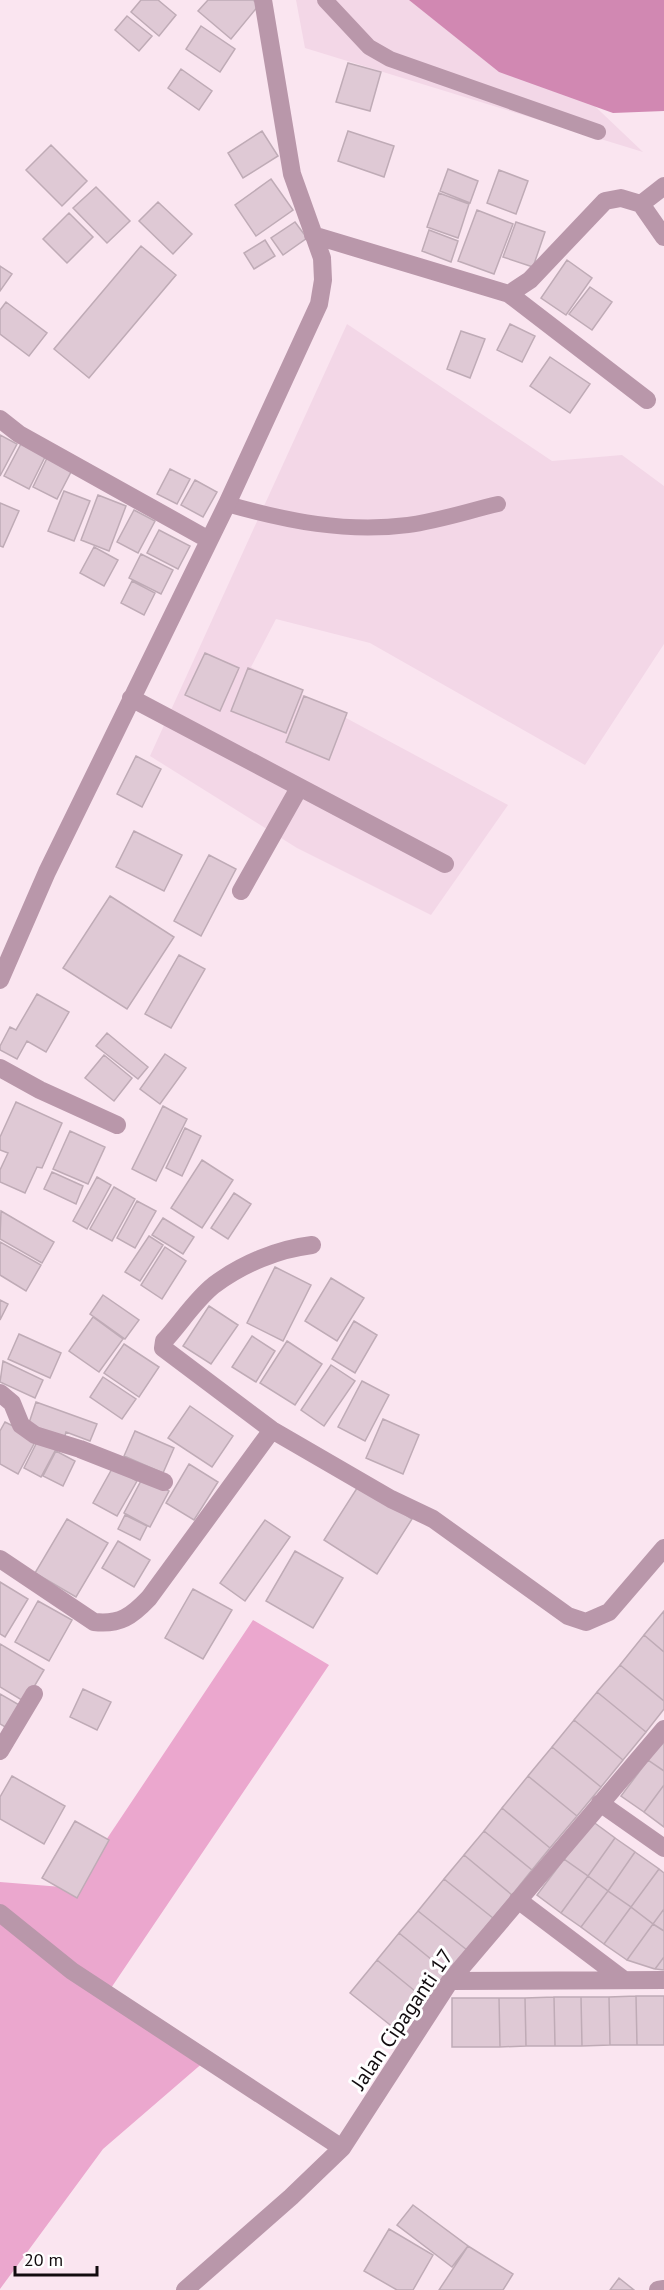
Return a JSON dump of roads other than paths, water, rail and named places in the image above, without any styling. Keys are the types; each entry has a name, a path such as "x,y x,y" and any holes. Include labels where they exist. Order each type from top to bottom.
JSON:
{"street":[{"path":"0,980 47,872 210,540 319,304 323,280 322,258 292,174 282,125 263,0"},
{"path":"640,204 664,186"},
{"path":"509,294 530,280 605,201 621,198 640,204 664,237"},
{"path":"313,235 509,294 647,400"},
{"path":"0,418 19,434 210,540"},
{"path":"131,698 445,864"},
{"path":"241,891 299,788"},
{"path":"0,1068 40,1090 117,1125"},
{"path":"312,1245 289,1247 269,1255 213,1286 162,1345 166,1351 272,1430 391,1499 433,1519 568,1616 586,1622 609,1612 664,1548"},
{"path":"0,1393 12,1404 21,1425 35,1435 80,1449 164,1482"},
{"path":"0,1559 94,1622 111,1624 127,1619 149,1598 272,1430"},
{"path":"0,1751 34,1694"},
{"name":"Jalan Cipaganti 17","path":"185,2290 291,2197 342,2148 450,1981 664,1729"},
{"path":"600,1803 664,1848"},
{"path":"518,1900 624,1980"},
{"path":"0,1913 72,1971 342,2148"},
{"path":"450,1981 664,1980"},
{"path":"658,2290 664,2289"}],"lane":[{"path":"326,0 369,47 390,59 598,132"},
{"path":"227,504 279,519 309,524 379,528 411,524 498,504"}]}
